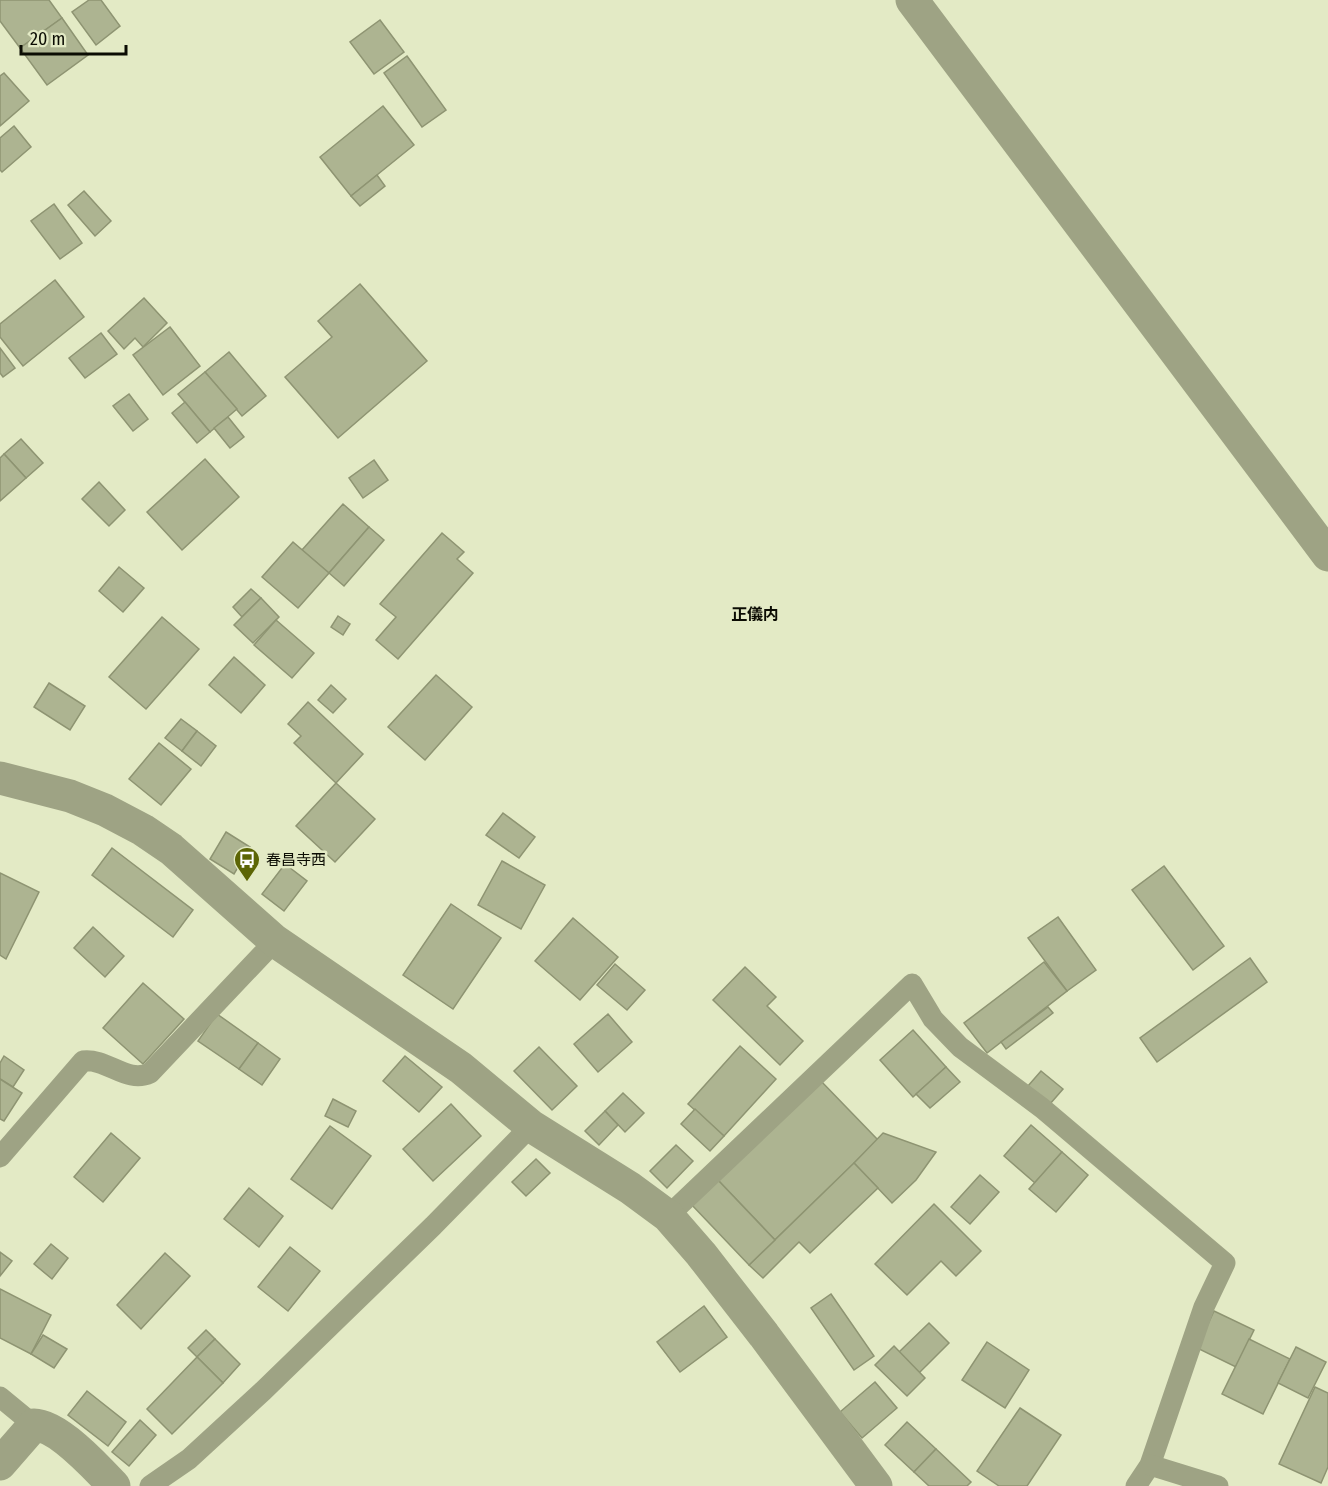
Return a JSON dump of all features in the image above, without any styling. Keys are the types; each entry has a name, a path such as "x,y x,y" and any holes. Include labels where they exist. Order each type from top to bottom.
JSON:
{"street":[{"path":"912,0 1328,555"},
{"path":"0,778 70,796 105,810 143,830 171,849 275,941 461,1068 531,1126 630,1188 668,1216 701,1254 764,1335 876,1486"},
{"path":"0,1464 34,1425 42,1425 51,1429 82,1454 114,1486"}],"lane":[{"path":"0,1157 83,1061 93,1060 134,1076 142,1077 150,1073 275,941"},
{"path":"668,1216 912,984 933,1019 960,1047 1042,1108 1225,1263 1204,1307 1150,1465 1136,1486"},
{"path":"150,1486 189,1459 262,1391 433,1226 531,1126"},
{"path":"0,1397 34,1425"},
{"path":"1150,1465 1218,1486"}],"building":[{"path":"0,0 49,0 62,18 20,48 0,21"},
{"path":"89,0 101,0 120,26 96,45 72,12"},
{"path":"62,18 88,55 47,85 20,48"},
{"path":"380,20 404,52 374,74 350,42"},
{"path":"407,56 446,110 422,127 384,73"},
{"path":"4,73 29,101 0,126 0,76"},
{"path":"383,106 414,145 351,196 320,157"},
{"path":"14,126 31,147 2,172 0,170 0,138"},
{"path":"377,175 385,186 360,206 351,196"},
{"path":"84,191 111,221 95,236 68,205"},
{"path":"54,204 82,243 60,259 31,221"},
{"path":"55,280 84,317 23,366 0,337 0,324"},
{"path":"360,284 427,361 338,438 285,377 332,337 318,321"},
{"path":"144,298 167,323 143,347 135,338 124,349 108,331"},
{"path":"170,327 200,366 163,395 133,355"},
{"path":"101,333 117,354 85,378 69,358"},
{"path":"0,348 15,368 3,377 0,373"},
{"path":"229,352 266,396 242,416 205,372"},
{"path":"205,372 237,409 210,432 178,394"},
{"path":"129,394 148,419 133,431 113,406"},
{"path":"185,402 210,432 197,443 172,413"},
{"path":"228,417 244,437 230,448 214,428"},
{"path":"21,439 43,463 26,478 4,454"},
{"path":"4,454 26,478 0,501 0,458"},
{"path":"205,459 239,497 182,550 147,512"},
{"path":"374,460 388,480 363,498 349,478"},
{"path":"99,482 125,510 109,526 82,499"},
{"path":"343,504 369,527 329,573 302,550"},
{"path":"369,527 384,540 344,586 329,573"},
{"path":"442,533 464,552 457,559 473,573 398,659 376,640 396,617 380,604"},
{"path":"293,542 329,573 298,608 262,577"},
{"path":"119,567 144,588 123,612 99,591"},
{"path":"251,589 261,598 242,617 233,607"},
{"path":"261,598 279,617 253,643 234,625"},
{"path":"338,616 350,624 343,635 331,627"},
{"path":"162,617 199,649 146,709 109,677"},
{"path":"276,620 314,653 292,678 254,645"},
{"path":"234,657 265,685 241,713 209,685"},
{"path":"436,675 472,707 425,760 388,727"},
{"path":"49,683 85,706 70,730 34,707"},
{"path":"331,685 346,699 333,713 318,700"},
{"path":"308,702 363,754 336,783 294,743 301,736 288,724"},
{"path":"181,719 197,731 182,751 165,738"},
{"path":"197,731 216,746 201,766 182,751"},
{"path":"159,743 191,769 161,805 129,779"},
{"path":"336,783 375,819 335,862 296,826"},
{"path":"503,813 535,837 519,858 486,835"},
{"path":"226,832 250,847 234,874 210,859"},
{"path":"112,848 193,910 173,937 92,875"},
{"path":"502,861 545,885 521,929 478,905"},
{"path":"285,864 307,881 284,911 262,894"},
{"path":"1164,866 1224,946 1193,970 1132,890"},
{"path":"0,873 39,892 6,959 0,955"},
{"path":"451,904 501,938 453,1009 403,975"},
{"path":"1058,917 1096,970 1067,991 1028,938"},
{"path":"573,918 618,957 580,1000 535,961"},
{"path":"93,927 124,956 105,977 74,948"},
{"path":"1250,958 1267,982 1157,1062 1140,1038"},
{"path":"1044,962 1067,991 987,1053 964,1023"},
{"path":"615,964 645,990 627,1010 597,985"},
{"path":"745,967 776,997 767,1006 803,1041 780,1065 713,1000"},
{"path":"143,983 184,1019 143,1064 103,1028"},
{"path":"1048,1007 1053,1013 1006,1049 1001,1042"},
{"path":"217,1014 258,1043 239,1069 198,1041"},
{"path":"608,1014 632,1042 598,1072 574,1044"},
{"path":"913,1030 946,1067 913,1097 880,1060"},
{"path":"258,1043 280,1059 262,1085 239,1069"},
{"path":"740,1046 776,1079 724,1136 688,1104"},
{"path":"539,1047 577,1086 552,1110 514,1071"},
{"path":"4,1056 24,1070 13,1087 0,1079 0,1063"},
{"path":"405,1056 442,1087 419,1112 383,1081"},
{"path":"946,1067 960,1082 930,1108 916,1094"},
{"path":"1041,1071 1063,1089 1050,1104 1028,1086"},
{"path":"0,1079 22,1093 4,1121 0,1119"},
{"path":"819,1079 878,1140 775,1240 716,1178"},
{"path":"623,1093 644,1113 625,1132 605,1111"},
{"path":"333,1099 356,1111 348,1127 325,1116"},
{"path":"451,1104 481,1136 433,1181 403,1149"},
{"path":"695,1109 724,1136 710,1151 681,1124"},
{"path":"605,1111 618,1125 599,1145 585,1131"},
{"path":"1031,1125 1062,1152 1035,1183 1004,1156"},
{"path":"330,1126 371,1156 332,1209 291,1179"},
{"path":"111,1133 140,1158 103,1202 74,1177"},
{"path":"883,1133 936,1152 916,1180 892,1203 854,1163"},
{"path":"676,1145 693,1161 667,1188 650,1171"},
{"path":"1062,1152 1088,1175 1056,1212 1029,1189"},
{"path":"536,1159 550,1173 526,1196 512,1182"},
{"path":"854,1163 878,1188 810,1253 799,1242 763,1278 749,1265"},
{"path":"980,1175 999,1192 970,1224 951,1207"},
{"path":"716,1178 775,1240 749,1265 690,1203"},
{"path":"249,1188 283,1216 259,1247 224,1219"},
{"path":"934,1204 981,1251 956,1276 941,1261 907,1295 875,1264"},
{"path":"51,1244 68,1258 52,1279 34,1264"},
{"path":"290,1247 320,1271 288,1311 258,1287"},
{"path":"0,1252 12,1261 0,1276"},
{"path":"165,1253 190,1276 141,1329 117,1305"},
{"path":"0,1289 51,1315 31,1354 0,1338"},
{"path":"831,1294 874,1356 854,1370 811,1308"},
{"path":"704,1306 727,1337 680,1372 657,1342"},
{"path":"1214,1311 1254,1330 1236,1367 1197,1348"},
{"path":"929,1323 949,1343 919,1373 899,1352"},
{"path":"206,1330 215,1339 197,1357 188,1348"},
{"path":"43,1335 67,1349 54,1368 31,1354"},
{"path":"215,1339 240,1364 223,1383 197,1357"},
{"path":"1249,1339 1290,1359 1263,1414 1222,1394"},
{"path":"987,1342 1029,1370 1005,1408 962,1380"},
{"path":"894,1346 925,1378 907,1396 875,1365"},
{"path":"1296,1347 1326,1362 1308,1398 1278,1383"},
{"path":"197,1357 223,1383 172,1434 147,1409"},
{"path":"875,1382 897,1408 862,1438 840,1412"},
{"path":"1315,1387 1328,1393 1328,1467 1321,1483 1279,1464"},
{"path":"87,1391 126,1422 108,1446 68,1415"},
{"path":"1020,1408 1061,1435 1027,1486 999,1486 977,1471"},
{"path":"140,1420 156,1435 129,1466 112,1452"},
{"path":"907,1422 936,1449 914,1472 885,1445"},
{"path":"936,1449 971,1482 967,1486 929,1486 914,1472"}],"place":[{"name":"春昌寺西","path":"247,883"}],"district":[{"name":"正儀内","path":"755,614"}]}
